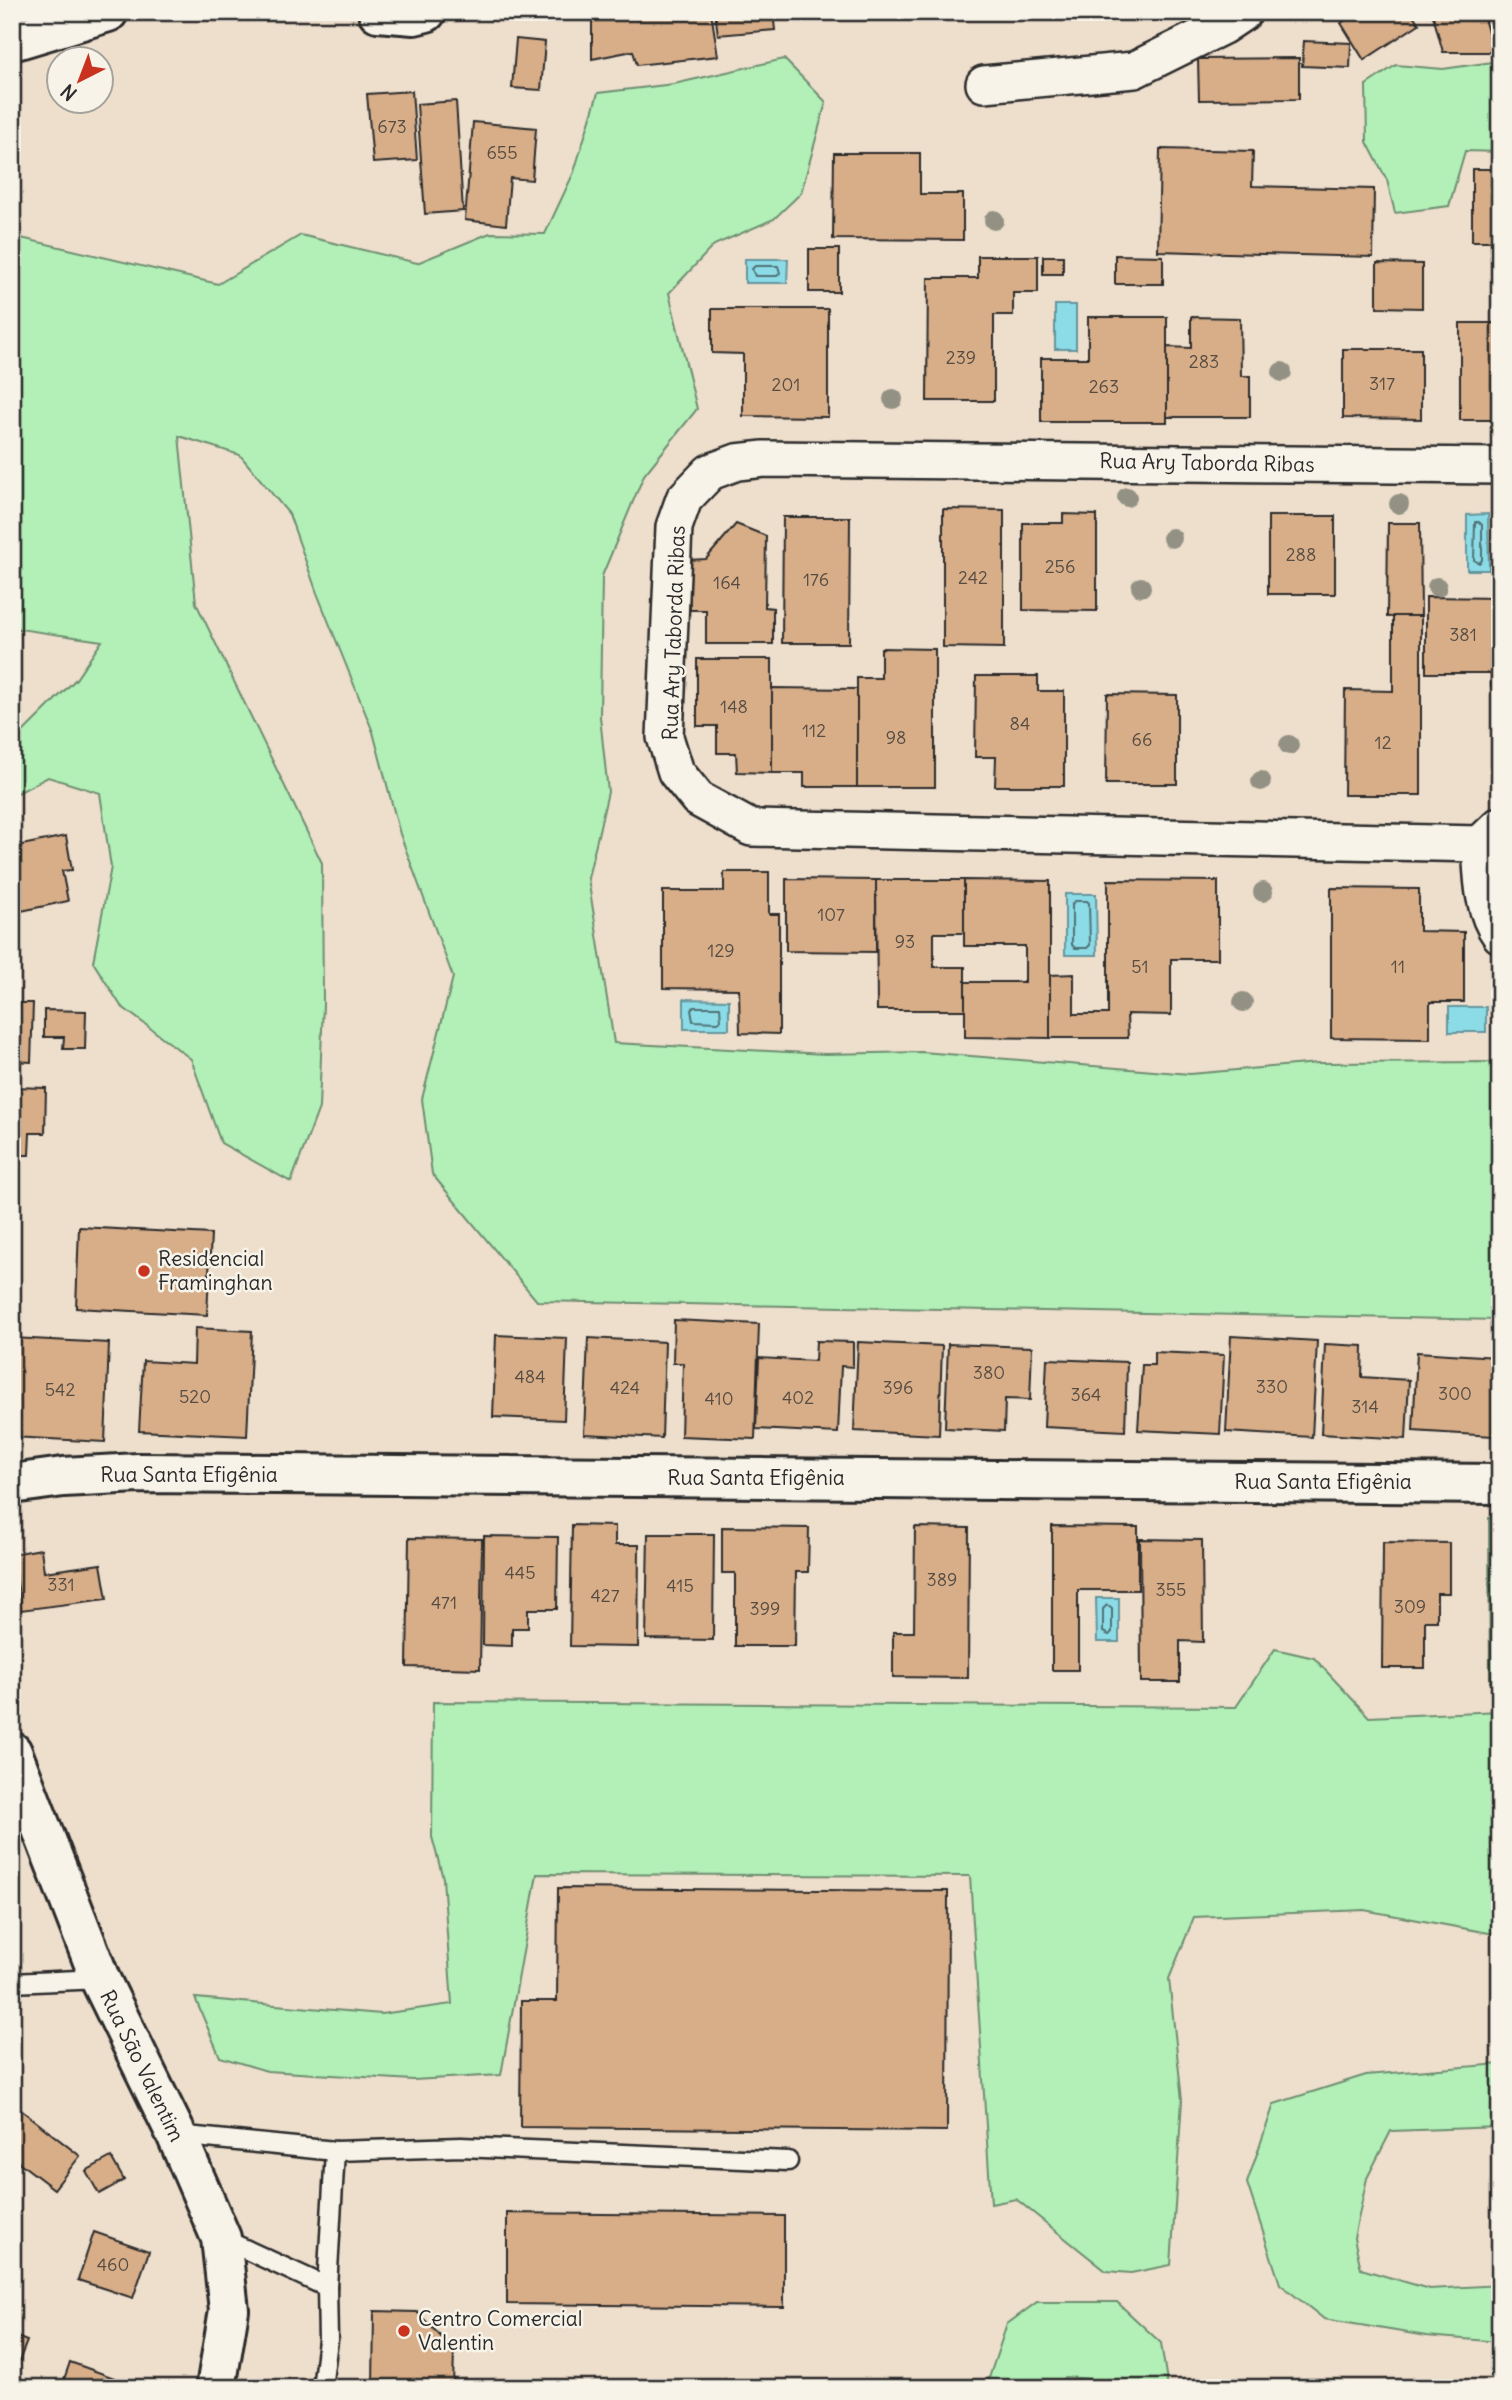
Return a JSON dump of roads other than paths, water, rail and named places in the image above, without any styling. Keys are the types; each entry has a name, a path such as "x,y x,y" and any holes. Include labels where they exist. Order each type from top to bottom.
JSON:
{"street":[{"path":"12,41 108,12"},
{"path":"378,12 414,15 426,12"},
{"path":"984,84 1134,69 1223,26 1244,12"},
{"name":"Rua Ary Taborda Ribas","path":"1490,834 751,828 698,799 676,772 665,737 674,527 684,499 710,472 737,462 764,459 1500,466"},
{"path":"1490,834 1483,895 1495,929 1500,935"},
{"name":"Rua Santa Efigênia","path":"12,1484 63,1477 139,1473 1500,1484"},
{"name":"Rua São Valentim","path":"12,1752 100,1979 176,2134 221,2238 229,2310 216,2388"}],"lane":[{"path":"12,1983 100,1979"},
{"path":"176,2134 335,2151 461,2147 788,2161"},
{"path":"322,2388 328,2340 327,2287 335,2151"},
{"path":"221,2238 327,2287"}],"water":[{"path":"745,259 788,259 787,283 745,283"},
{"path":"1055,305 1076,305 1076,349 1055,349"},
{"path":"1488,514 1489,570 1467,570 1467,515"},
{"path":"1065,894 1096,894 1097,955 1065,955"},
{"path":"684,999 729,1000 729,1029 684,1029"},
{"path":"1449,1007 1486,1007 1486,1032 1449,1032"},
{"path":"1096,1598 1119,1598 1119,1642 1097,1642"}],"place":[{"name":"Residencial Framinghan","path":"144,1271"},
{"name":"Centro Comercial Valentin","path":"404,2331"}]}
